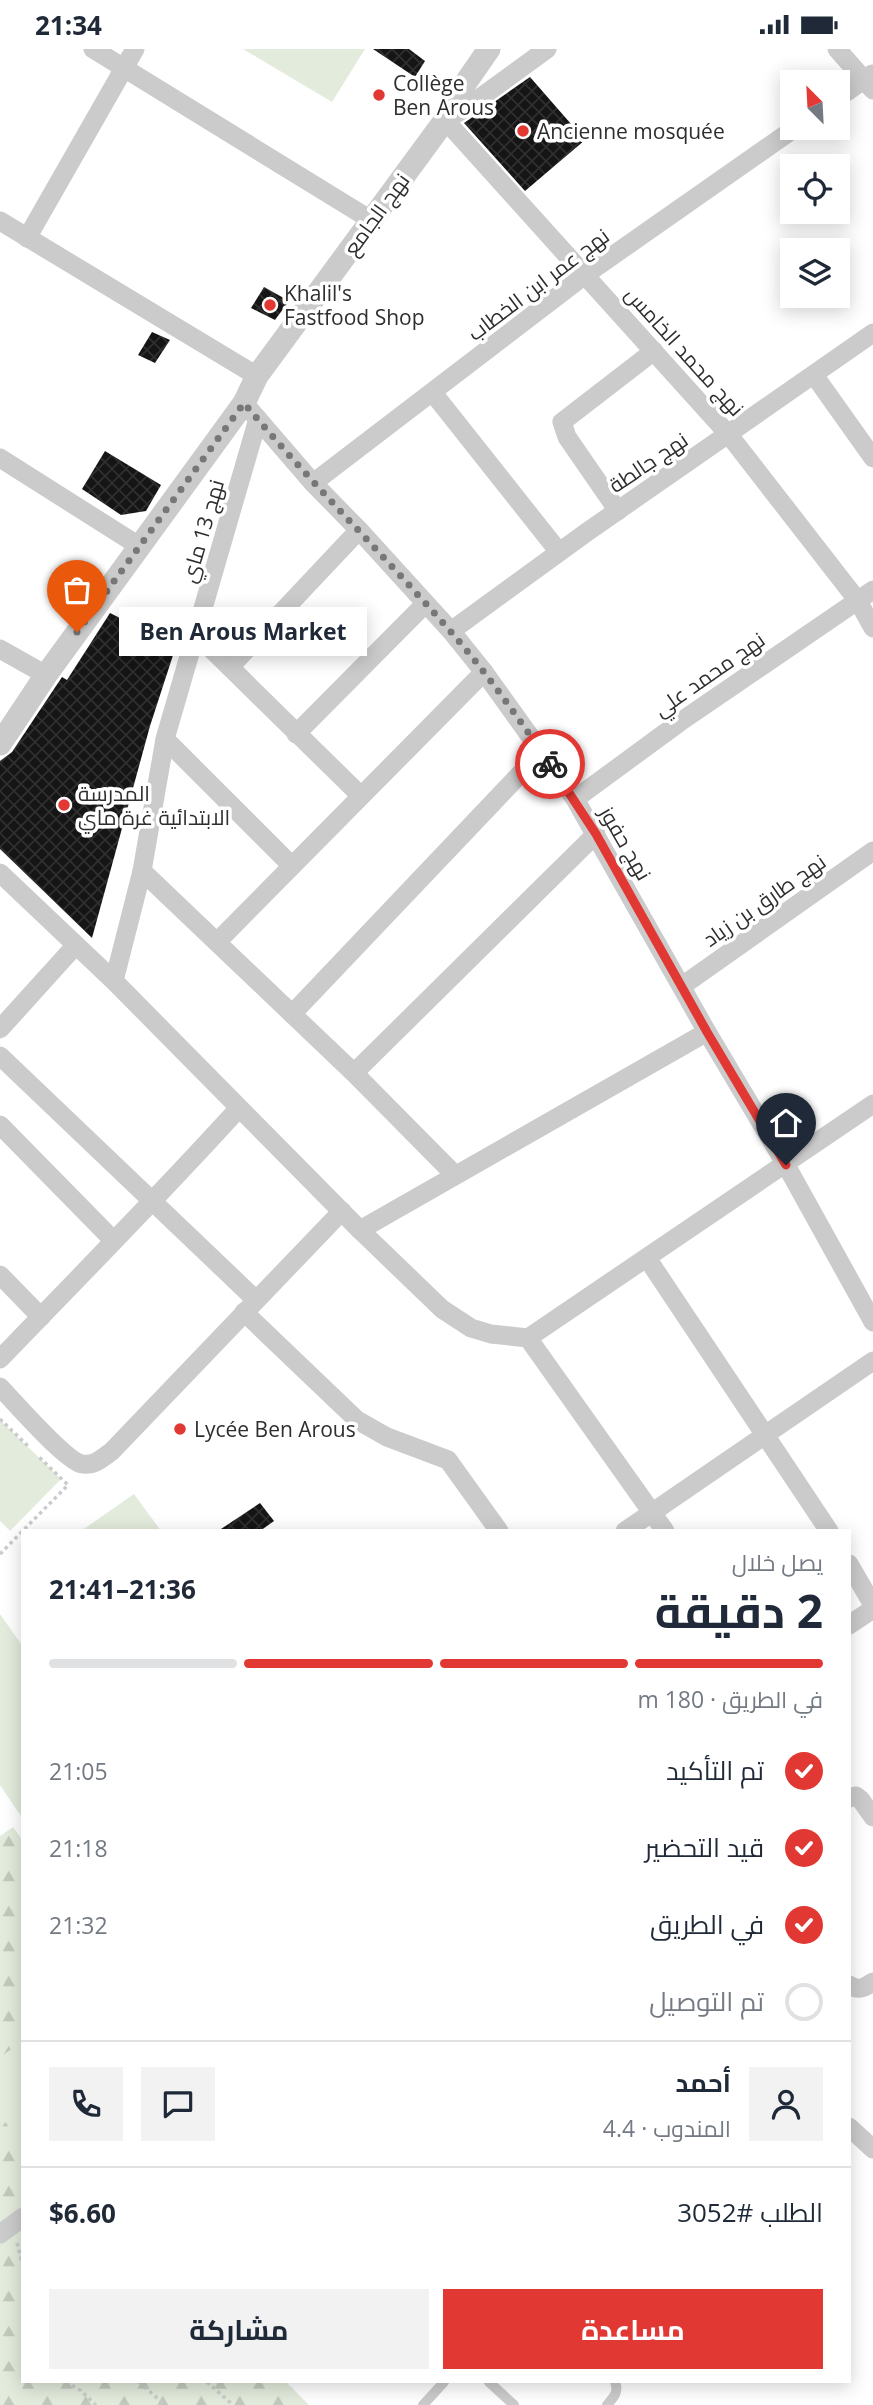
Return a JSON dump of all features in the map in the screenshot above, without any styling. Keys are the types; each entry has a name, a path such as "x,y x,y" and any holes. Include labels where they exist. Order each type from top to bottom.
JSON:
{"street":[{"path":"93,49 371,220"},
{"path":"27,238 135,49"},
{"name":"نهج الجامع","path":"0,744 139,546 251,411 257,376 446,120 462,88 489,49"},
{"path":"446,120 547,49"},
{"path":"837,49 870,81 850,92"},
{"name":"نهج محمد الخامس","path":"446,120 729,435 865,596 873,628"},
{"name":"نهج عمر ابن الخطاب","path":"313,483 585,275 780,138"},
{"path":"0,221 257,376"},
{"name":"نهج جالطة","path":"451,631 559,552 872,336"},
{"path":"618,511 567,437 562,422 654,351"},
{"path":"814,375 873,457"},
{"path":"433,393 559,552"},
{"name":"نهج حفوز","path":"251,411 313,483 451,631 484,671 575,799 786,1165 873,1322"},
{"name":"نهج 13 ماي","path":"114,981 142,871 165,739 231,509 251,411"},
{"path":"0,458 139,546"},
{"path":"230,667 359,530"},
{"name":"نهج محمد علي","path":"575,799 691,714 865,596"},
{"path":"296,734 425,604"},
{"path":"197,635 360,795"},
{"path":"0,649 46,675"},
{"path":"217,942 484,671"},
{"path":"165,739 290,865"},
{"path":"292,1014 541,751"},
{"path":"354,1073 596,834"},
{"name":"نهج طارق بن زياد","path":"682,986 873,851"},
{"path":"142,871 354,1073 454,1174"},
{"path":"0,873 114,981 360,1230 442,1309 457,1321 491,1334 528,1338 873,1104"},
{"path":"0,1029 75,946"},
{"path":"360,1230 707,1032"},
{"path":"0,1056 152,1202 357,1420 387,1437 448,1460 498,1529"},
{"path":"0,1359 239,1108"},
{"path":"0,1125 113,1240"},
{"path":"0,1387 67,1456 83,1464 95,1463 112,1451 342,1211"},
{"path":"647,1258 828,1529"},
{"path":"0,1275 41,1317"},
{"path":"528,1338 664,1529"},
{"path":"628,1529 873,1361"},
{"path":"851,1568 873,1607 851,1624"},
{"path":"851,1797 856,1796 861,1800 873,1817"},
{"path":"851,1986 863,1989 873,1982"},
{"path":"851,2129 873,2149"},
{"path":"0,2234 21,2218"}],"lane":[{"path":"423,2405 443,2383"},
{"path":"490,2383 514,2405"},
{"path":"607,2405 616,2395 615,2383"}],"path":[{"path":"0,1419 29,1447"},
{"path":"25,1529 68,1485 39,1457"},
{"path":"0,1554 21,1533"},
{"path":"68,2383 96,2405"},
{"path":"140,2383 165,2405"},
{"path":"208,2383 233,2405"}],"green space":[{"path":"243,49 365,49 332,102"},
{"path":"0,1420 61,1479 10,1531 0,1521"},
{"path":"134,1494 160,1529 84,1529"},
{"path":"0,1614 21,1644 21,1816 0,1785"},
{"path":"13,1827 21,1838 21,2383 287,2383 309,2405 0,2405 0,1836"},
{"path":"21,2042 21,2143 0,2115 0,2057"}],"building":[{"path":"373,49 409,49 425,61 415,77"},
{"name":"Ancienne mosquée","path":"530,77 585,140 525,191 464,123"},
{"name":"Khalil's Fastfood Shop","path":"264,287 289,301 275,320 251,308"},
{"path":"152,332 170,340 155,363 138,355"},
{"path":"105,451 161,485 146,511 121,515 82,489"},
{"name":"المدرسة الابتدائية غرة ماي","path":"110,613 176,646 150,726 92,938 0,849 0,761 12,752 62,677 67,680"},
{"path":"260,1503 274,1521 263,1529 221,1529"}],"way so far":[{"path":"77,632 244,403 313,483 451,631 484,671 550,764"}],"place":[{"name":"Collège Ben Arous","path":"379,95"},
{"name":"Ancienne mosquée","path":"523,131"},
{"name":"Khalil's Fastfood Shop","path":"270,305"},
{"name":"Ben Arous Market","path":"77,632"},
{"name":"المدرسة الابتدائية غرة ماي","path":"64,805"},
{"name":"Lycée Ben Arous","path":"180,1429"}],"route":[{"path":"550,764 596,834 707,1032 786,1165"}]}
